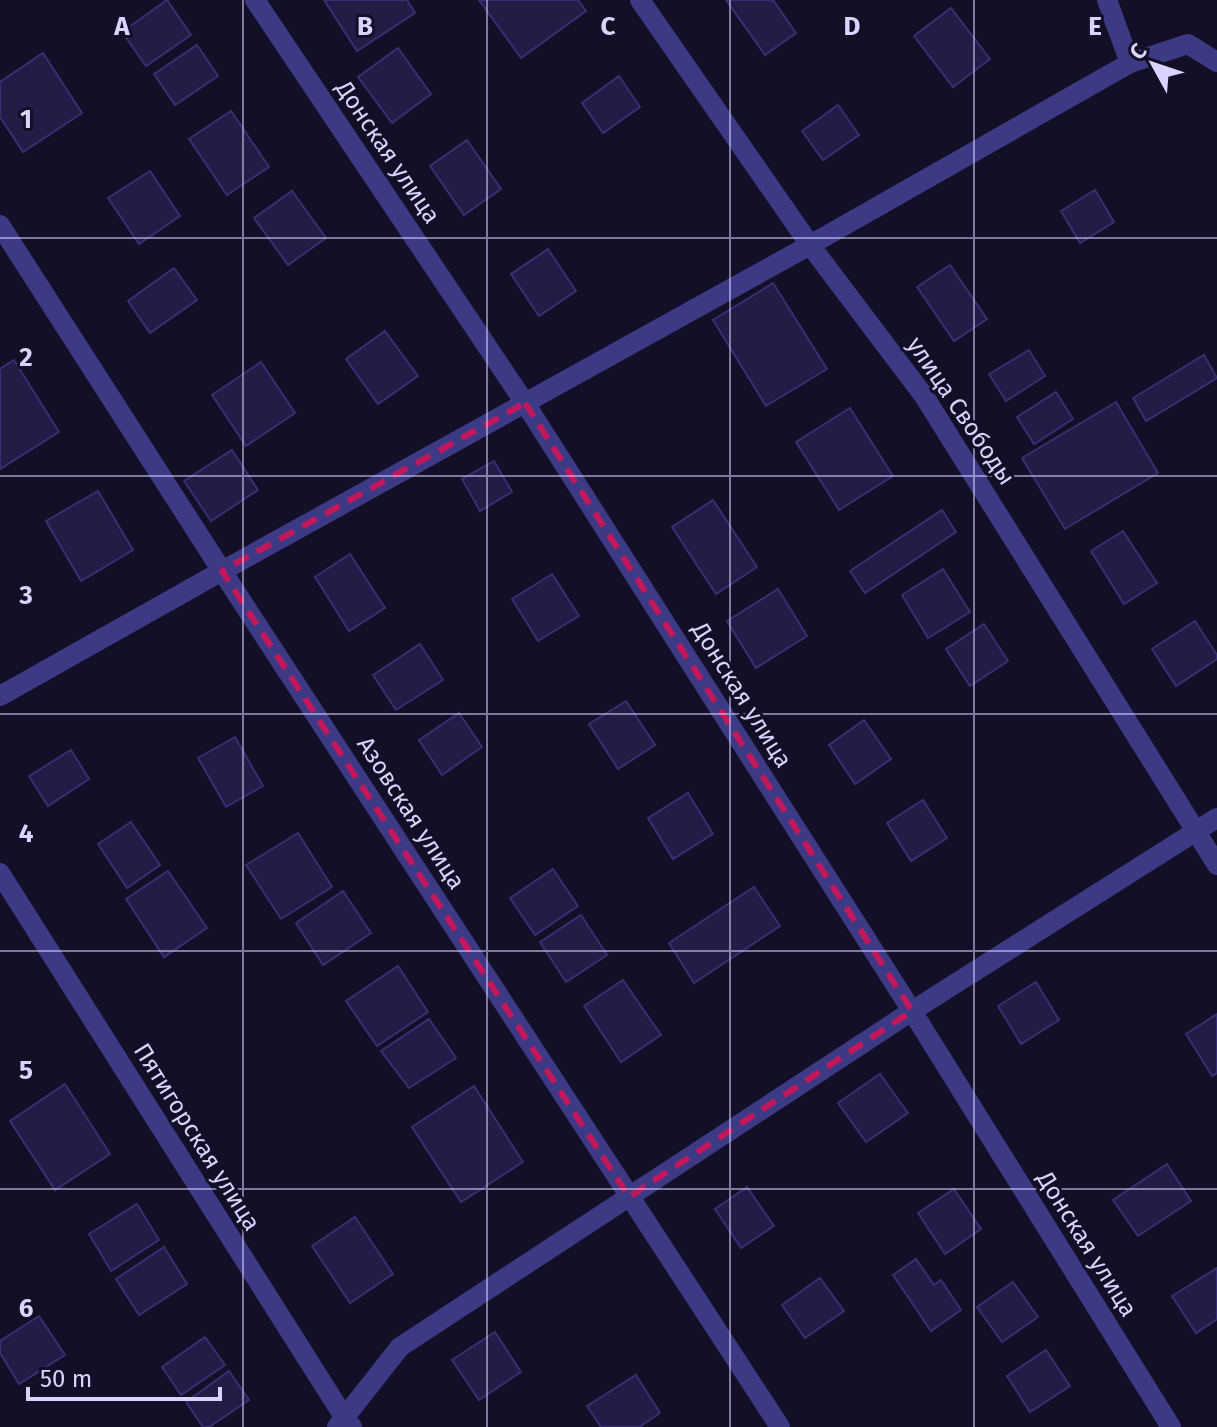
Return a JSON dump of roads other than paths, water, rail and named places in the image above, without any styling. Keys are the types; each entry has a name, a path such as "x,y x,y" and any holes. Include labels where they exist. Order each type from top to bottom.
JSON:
{"street":[{"name":"Донская улица","path":"255,0 525,403 912,1011 1171,1427"},
{"name":"улица Свободы","path":"640,0 810,245 924,396 1217,865"},
{"path":"1107,0 1130,63"},
{"path":"0,696 1130,63 1188,44 1217,62"},
{"name":"Азовская улица","path":"0,225 780,1427"},
{"path":"344,1424 400,1347 912,1011 1217,818"},
{"name":"Пятигорская улица","path":"0,873 344,1424"}]}
